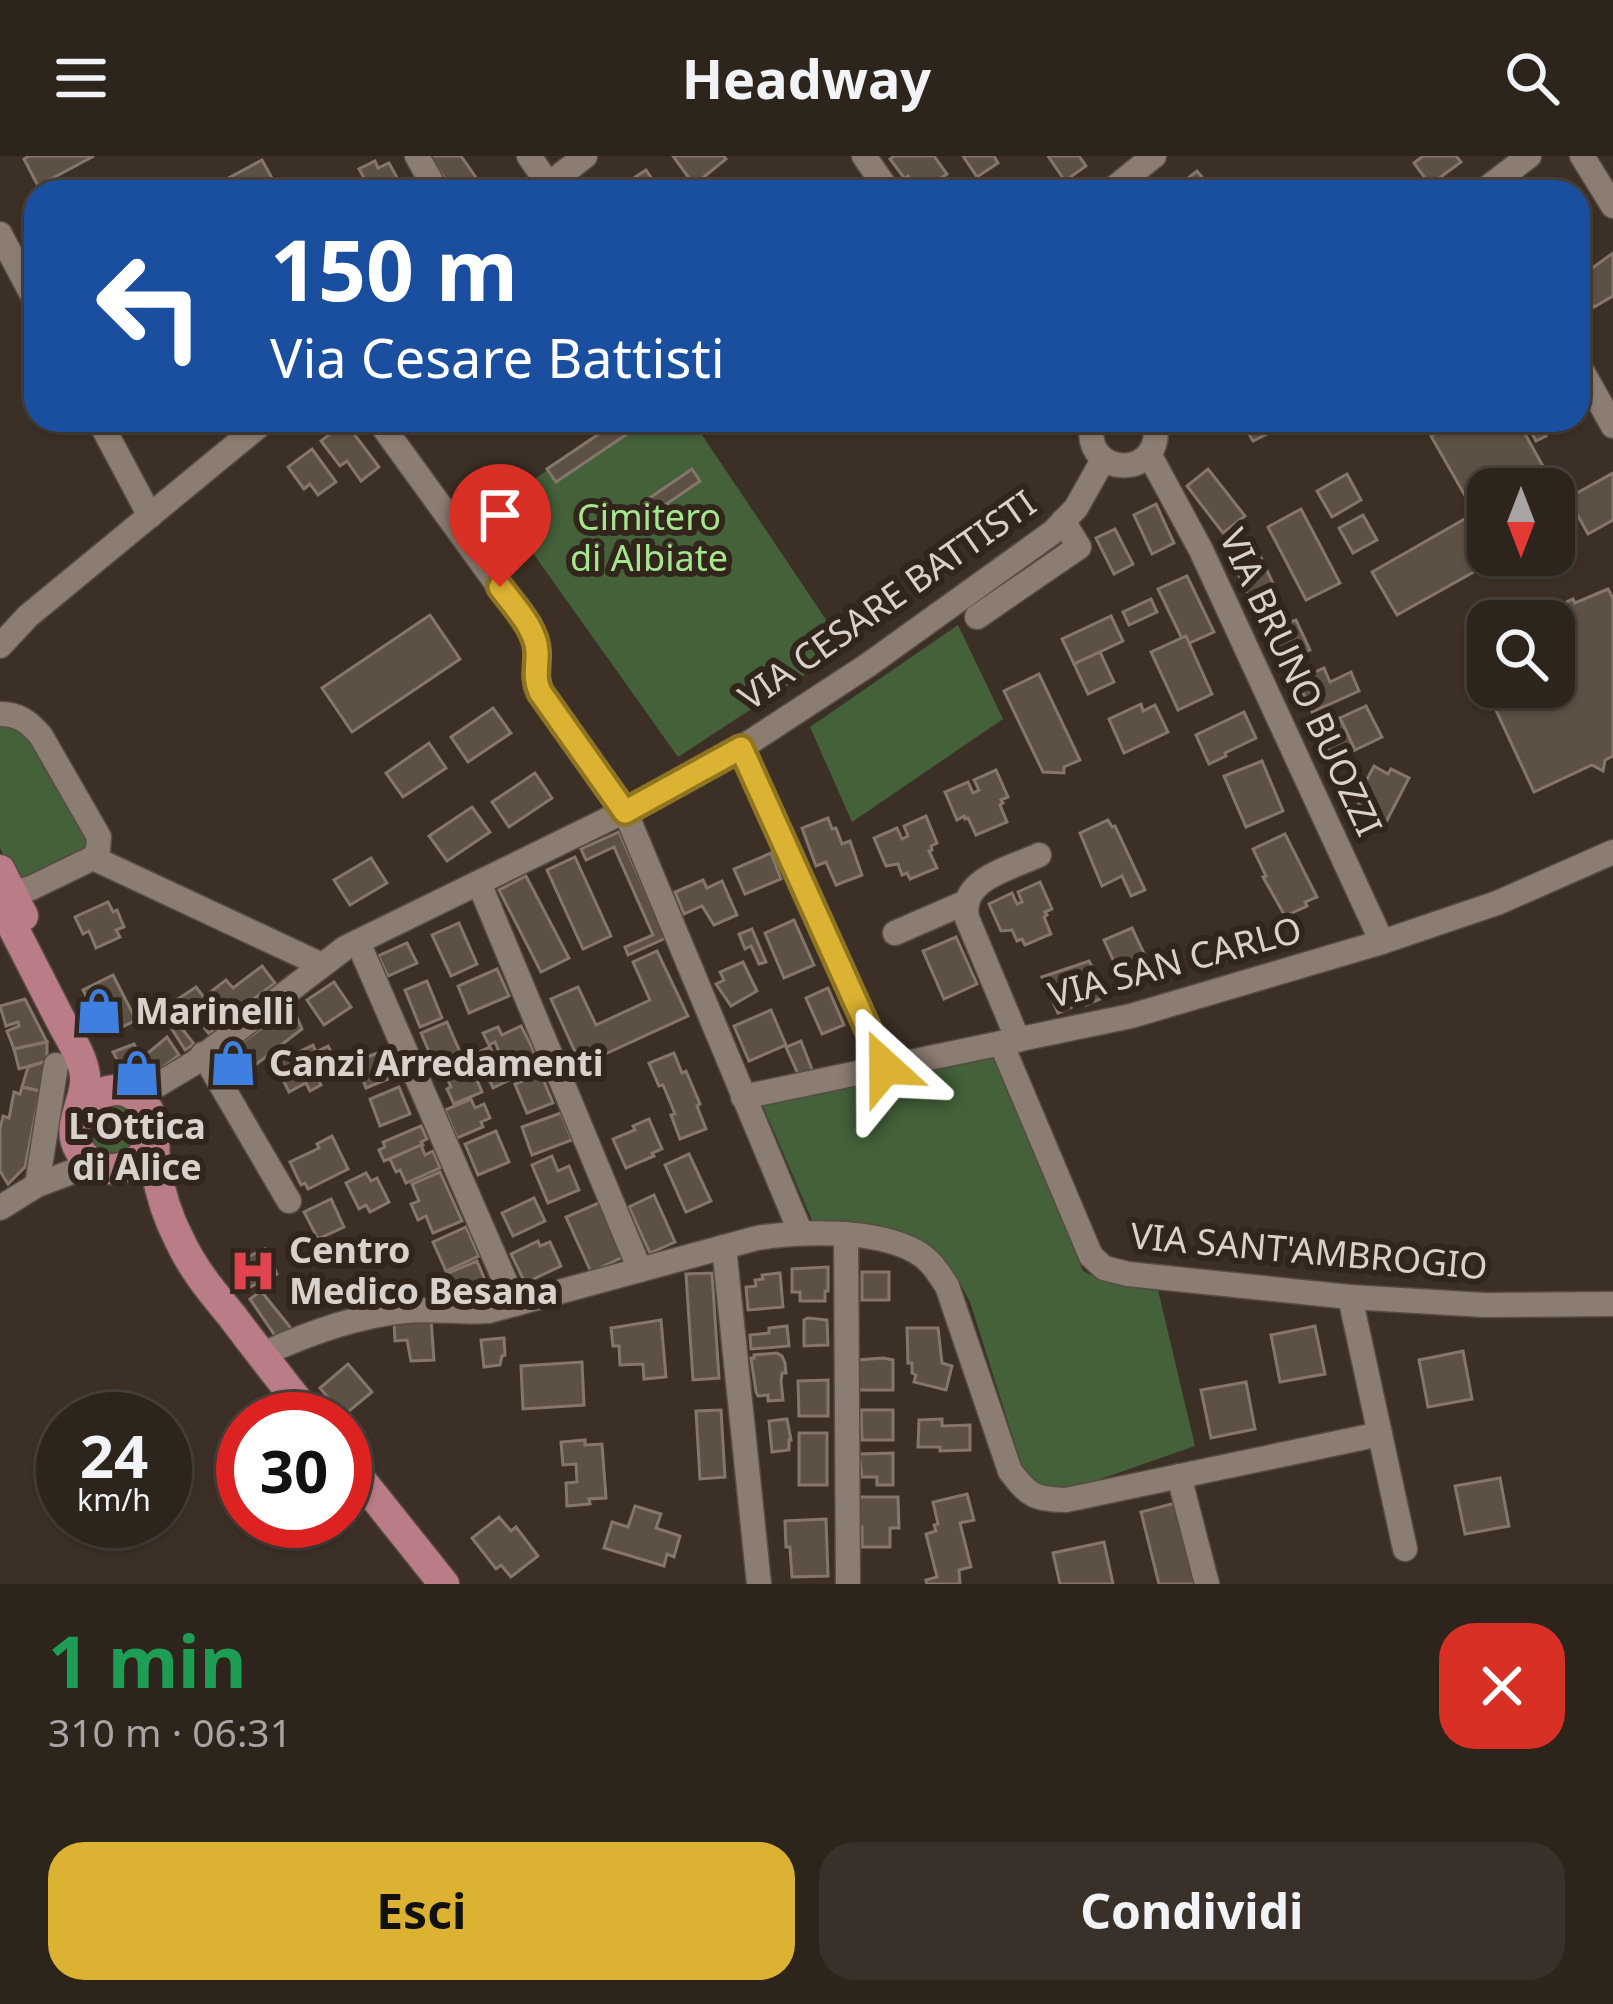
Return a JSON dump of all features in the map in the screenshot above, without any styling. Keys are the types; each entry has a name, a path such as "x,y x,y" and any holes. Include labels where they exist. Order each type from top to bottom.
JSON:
{"main road":[{"path":"3,886 100,1066 150,1114 157,1175 172,1223 196,1271 291,1392"},
{"path":"3,886 86,1072 75,1120 98,1159 143,1185 172,1223"},
{"path":"80,1107 94,1095 126,1094"},
{"path":"98,1159 142,1158 153,1132"},
{"path":"372,1494 444,1584"}],"street":[{"path":"554,180 585,156"},
{"path":"1124,180 1154,156"},
{"path":"1497,180 1528,156"},
{"path":"1582,156 1613,206"},
{"path":"0,234 24,279"},
{"path":"1590,385 1613,426"},
{"path":"105,432 150,516"},
{"path":"0,646 28,616 252,432"},
{"path":"387,432 524,621 537,651 534,679 540,692 625,812 800,1232"},
{"path":"1091,432 1093,447 1103,460 1128,466 1149,454 1156,432"},
{"name":"VIA BRUNO BUOZZI","path":"1149,454 1201,550 1382,942"},
{"name":"VIA CESARE BATTISTI","path":"126,1094 198,1059 358,942 625,812 741,748 868,665 1053,532 1076,508 1103,460"},
{"path":"977,616 1079,548 1063,521"},
{"path":"0,633 28,616"},
{"path":"0,714 28,722 41,736 99,837 93,858 31,888 21,891 3,886"},
{"path":"741,748 885,1067"},
{"name":"VIA SAN CARLO","path":"743,1097 1131,1016 1497,903 1613,852"},
{"path":"895,933 964,903 974,885 1039,855"},
{"path":"93,858 322,965"},
{"path":"479,883 640,1270"},
{"path":"964,903 1009,1041"},
{"path":"358,942 515,1304"},
{"name":"VIA SANT'AMBROGIO","path":"1009,1041 1091,1256 1104,1268 1166,1279 1350,1297 1484,1305 1613,1304"},
{"path":"198,1059 289,1202"},
{"name":"VIA CESARE BATTISTI","path":"153,1132 198,1059"},
{"path":"38,1185 56,1065"},
{"path":"0,1208 98,1159"},
{"path":"262,1354 298,1337 360,1319 400,1311 463,1313 515,1304 724,1246 800,1232 846,1234 899,1244 935,1267 946,1286 1010,1471 1026,1492 1041,1499 1066,1500 1380,1434"},
{"path":"846,1234 848,1584"},
{"path":"724,1246 759,1584"},
{"path":"1350,1297 1405,1549"},
{"path":"1179,1476 1207,1584"}],"green space":[{"name":"Cimitero di Albiate","path":"603,432 700,432 845,648 678,757 498,504"},
{"path":"958,625 1003,719 852,822 810,727"},
{"path":"0,721 22,732 36,750 90,838 86,851 28,879 15,878 0,848"},
{"path":"993,1056 1083,1271 1099,1279 1158,1290 1195,1446 1052,1496 1027,1482 970,1302 958,1279 941,1258 855,1227 812,1220 762,1104"},
{"path":"110,1100 139,1113 143,1139 113,1160 88,1145 86,1119"}],"building":[{"path":"94,156 49,180 35,180 24,159"},
{"path":"429,156 461,156 478,180 446,180"},
{"path":"673,156 726,159 700,180 690,180"},
{"path":"934,156 947,174 938,180 905,179 890,159"},
{"path":"963,156 994,156 998,163 977,177"},
{"path":"1048,156 1079,156 1086,166 1064,180"},
{"path":"1423,156 1456,156 1461,162 1437,180 1426,180 1414,163"},
{"path":"262,160 273,180 225,180"},
{"path":"375,161 378,168 389,163 398,180 365,180 359,169"},
{"path":"646,170 653,180 631,180"},
{"path":"1613,253 1613,296 1594,307 1590,302 1590,270"},
{"path":"332,432 353,432 379,467 361,481 347,461 340,466 321,441"},
{"path":"602,432 627,434 556,482 547,469"},
{"path":"1248,432 1271,432 1253,441"},
{"path":"1438,432 1524,432 1544,468 1467,468 1467,499 1431,436"},
{"path":"312,449 336,482 318,495 310,484 304,489 288,467"},
{"path":"692,469 700,481 643,520 635,508"},
{"path":"1208,469 1245,516 1223,533 1187,486"},
{"path":"1613,473 1613,520 1588,534 1575,511 1575,494"},
{"path":"1347,474 1361,500 1332,517 1317,491"},
{"path":"1156,504 1174,543 1152,554 1134,515"},
{"path":"1301,509 1340,583 1306,600 1268,527"},
{"path":"1363,515 1377,540 1353,553 1339,528"},
{"path":"1467,518 1467,576 1397,615 1372,572"},
{"path":"1115,529 1133,564 1114,574 1096,538"},
{"path":"1257,549 1277,592 1252,603 1232,561"},
{"path":"1187,576 1214,632 1185,645 1158,589"},
{"path":"1608,589 1613,598 1613,756 1605,760 1603,771 1592,765 1534,792 1495,708 1575,708 1575,603"},
{"path":"1151,599 1157,612 1129,625 1123,612"},
{"path":"1285,611 1290,622 1296,620 1310,650 1280,663 1273,647 1277,646 1263,623"},
{"path":"430,615 460,659 352,732 322,688"},
{"path":"1111,616 1123,641 1074,664 1062,639"},
{"path":"1186,636 1212,694 1178,710 1151,652"},
{"path":"1100,652 1114,682 1088,694 1074,664"},
{"path":"1324,668 1330,682 1351,672 1359,691 1312,712 1297,680"},
{"path":"1039,674 1080,760 1064,767 1064,773 1043,772 1004,691"},
{"path":"1141,704 1143,711 1155,705 1168,732 1124,753 1109,719"},
{"path":"1366,706 1382,737 1355,750 1340,718"},
{"path":"493,708 511,733 468,762 451,737"},
{"path":"1244,712 1256,738 1209,764 1196,735"},
{"path":"1340,718 1355,750 1334,760 1319,728"},
{"path":"429,743 446,768 403,797 386,773"},
{"path":"1262,761 1283,811 1246,827 1224,776"},
{"path":"1374,766 1409,778 1386,822 1365,814 1367,810 1358,805"},
{"path":"996,770 1008,797 1000,805 1007,822 976,835 968,818 957,820 945,792 968,782 973,793 979,790 974,780"},
{"path":"535,773 552,798 509,827 492,802"},
{"path":"472,807 490,832 447,861 429,836"},
{"path":"926,816 937,843 929,851 937,868 910,879 907,873 902,875 898,864 886,866 874,838 897,828 902,839 908,836 904,826"},
{"path":"828,818 842,844 850,841 862,875 836,885 826,862 816,866 802,828"},
{"path":"1108,820 1145,890 1131,896 1122,876 1102,886 1080,833"},
{"path":"619,832 666,938 628,955 625,947 653,935 614,847 586,860 581,849"},
{"path":"1285,834 1317,897 1285,916 1253,849"},
{"path":"771,853 781,879 745,894 734,869"},
{"path":"575,857 611,936 583,949 547,870"},
{"path":"371,858 387,883 350,905 334,880"},
{"path":"526,876 569,958 541,972 499,890"},
{"path":"703,880 707,888 722,881 737,915 714,925 702,906 684,914 675,892"},
{"path":"1040,882 1052,909 1044,917 1051,934 1025,945 1012,930 1001,931 989,904 1012,893 1017,904 1022,902 1018,892"},
{"path":"108,902 124,927 116,930 120,937 96,948 89,931 83,934 75,917"},
{"path":"794,920 814,965 784,978 765,933"},
{"path":"459,923 477,964 451,976 432,935"},
{"path":"1132,928 1148,962 1120,975 1104,940"},
{"path":"752,929 766,962 759,964 751,946 745,949 739,934"},
{"path":"956,937 977,984 944,999 923,951"},
{"path":"407,943 417,963 388,976 378,956"},
{"path":"657,951 688,1016 581,1065 551,999 578,987 596,1025 650,1000 633,962"},
{"path":"1089,961 1107,996 1086,1005 1082,996 1058,1013 1042,977"},
{"path":"743,962 757,991 731,1006 716,984 724,980 720,972"},
{"path":"262,966 275,983 223,1022 204,997 226,980 233,988"},
{"path":"497,969 509,996 469,1013 458,986"},
{"path":"113,975 136,1020 106,1035 83,990"},
{"path":"427,981 442,1018 420,1027 405,990"},
{"path":"334,982 351,1007 324,1025 307,1000"},
{"path":"196,987 223,1022 209,1034 194,1013 183,1017 175,1001"},
{"path":"828,988 844,1025 822,1034 806,998"},
{"path":"25,999 47,1042 14,1049 7,1031 19,1026 18,1022 6,1026 0,1006"},
{"path":"175,1001 187,1028 183,1030 194,1044 185,1050 160,1010"},
{"path":"292,1006 302,1029 237,1079 222,1057"},
{"path":"771,1010 786,1045 749,1061 734,1026"},
{"path":"447,1022 460,1052 434,1063 421,1033"},
{"path":"521,1026 535,1053 505,1066 495,1042 489,1045 483,1033 498,1027 502,1035"},
{"path":"167,1037 179,1055 146,1080 126,1076 113,1052 134,1044 141,1059"},
{"path":"801,1041 813,1072 798,1074 786,1047"},
{"path":"47,1042 47,1061 19,1069 14,1049"},
{"path":"313,1045 316,1052 328,1046 339,1067 317,1078 321,1085 310,1091 306,1083 289,1092 275,1064"},
{"path":"490,1047 507,1081 493,1088 477,1053"},
{"path":"383,1051 393,1077 366,1088 356,1061"},
{"path":"674,1053 700,1104 706,1129 680,1139 671,1115 675,1114 649,1063"},
{"path":"47,1061 40,1091 22,1087 28,1067"},
{"path":"469,1061 482,1092 454,1104 444,1071"},
{"path":"541,1074 553,1103 527,1113 515,1084"},
{"path":"22,1087 40,1091 25,1167 8,1184 0,1171 0,1129 3,1116 9,1118 14,1092 20,1094"},
{"path":"399,1087 410,1114 380,1126 370,1099"},
{"path":"471,1099 475,1108 484,1104 490,1118 481,1122 483,1127 457,1138 445,1110"},
{"path":"561,1113 572,1140 532,1155 522,1127"},
{"path":"649,1119 662,1149 626,1168 613,1139"},
{"path":"421,1126 427,1139 423,1145 384,1161 379,1150 385,1147 383,1142"},
{"path":"496,1131 509,1162 478,1175 465,1144"},
{"path":"332,1136 348,1169 308,1189 305,1183 301,1185 290,1162"},
{"path":"421,1145 425,1155 433,1151 440,1168 406,1183 390,1159"},
{"path":"689,1154 711,1201 686,1212 665,1165"},
{"path":"552,1156 558,1171 569,1166 579,1190 548,1203 532,1165"},
{"path":"440,1172 462,1221 433,1233 426,1216 418,1220 411,1204 419,1201 412,1184"},
{"path":"366,1173 371,1181 377,1178 389,1202 370,1212 366,1205 359,1209 346,1183"},
{"path":"654,1195 675,1242 650,1253 629,1207"},
{"path":"534,1198 545,1221 513,1236 502,1213"},
{"path":"331,1199 344,1227 318,1239 304,1212"},
{"path":"601,1202 625,1256 591,1272 566,1217"},
{"path":"466,1227 479,1256 446,1271 433,1242"},
{"path":"538,1241 540,1246 550,1242 561,1266 525,1283 511,1254"},
{"path":"265,1249 277,1274 244,1290 232,1264"},
{"path":"477,1261 486,1293 462,1303 446,1274"},
{"path":"828,1267 825,1301 800,1301 800,1292 792,1292 792,1269"},
{"path":"862,1272 889,1272 889,1300 862,1300"},
{"path":"712,1273 719,1378 693,1380 686,1274"},
{"path":"780,1273 783,1307 748,1310 746,1287 756,1286 755,1280 763,1279 762,1275"},
{"path":"261,1291 294,1332 276,1337 250,1299"},
{"path":"431,1319 434,1360 411,1361 407,1340 395,1341 394,1322"},
{"path":"661,1320 666,1377 644,1379 643,1364 620,1365 611,1328"},
{"path":"804,1320 827,1320 828,1345 804,1346"},
{"path":"787,1326 789,1346 751,1349 750,1335"},
{"path":"1315,1326 1325,1374 1280,1382 1271,1335"},
{"path":"907,1328 938,1328 942,1363 952,1366 946,1390 914,1382"},
{"path":"504,1338 500,1365 484,1367 481,1340"},
{"path":"1463,1351 1472,1399 1428,1407 1419,1360"},
{"path":"777,1353 785,1363 783,1400 768,1401 768,1395 756,1392 751,1358"},
{"path":"858,1360 893,1360 893,1390 859,1390"},
{"path":"582,1362 584,1405 523,1409 521,1366"},
{"path":"348,1364 372,1392 323,1392 320,1388"},
{"path":"828,1380 828,1416 799,1416 798,1381"},
{"path":"1246,1382 1255,1429 1211,1438 1201,1390"},
{"path":"721,1410 725,1477 700,1479 696,1411"},
{"path":"861,1410 893,1410 893,1440 862,1440"},
{"path":"787,1419 789,1450 772,1452 769,1421"},
{"path":"942,1419 942,1426 970,1425 970,1450 918,1447 919,1420"},
{"path":"799,1433 827,1433 827,1485 799,1485"},
{"path":"585,1440 585,1445 602,1444 606,1498 567,1506 566,1483 577,1482 576,1464 563,1465 561,1442"},
{"path":"893,1453 893,1485 877,1485 877,1477 862,1477 859,1454"},
{"path":"1500,1478 1509,1526 1465,1534 1455,1486"},
{"path":"967,1494 974,1520 960,1523 971,1567 959,1570 960,1584 927,1584 926,1580 937,1577 926,1534 936,1531 938,1524 933,1502"},
{"path":"857,1497 898,1497 899,1528 890,1528 890,1547 862,1547"},
{"path":"1175,1503 1196,1584 1159,1584 1141,1512"},
{"path":"635,1506 661,1514 656,1528 680,1536 674,1557 667,1554 664,1566 604,1548 612,1522 628,1527"},
{"path":"499,1517 511,1531 516,1527 538,1556 511,1577 501,1565 496,1569 472,1538"},
{"path":"826,1519 828,1576 792,1577 785,1521"},
{"path":"1104,1542 1113,1584 1060,1584 1053,1553"}],"place":[{"name":"Marinelli","path":"99,1011"},
{"name":"Canzi Arredamenti","path":"233,1063"},
{"name":"L'Ottica di Alice","path":"137,1073"},
{"name":"Centro Medico Besana","path":"253,1271"}],"route":[{"path":"500,587 534,638 534,679 540,692 625,812 741,748 885,1067"}]}
